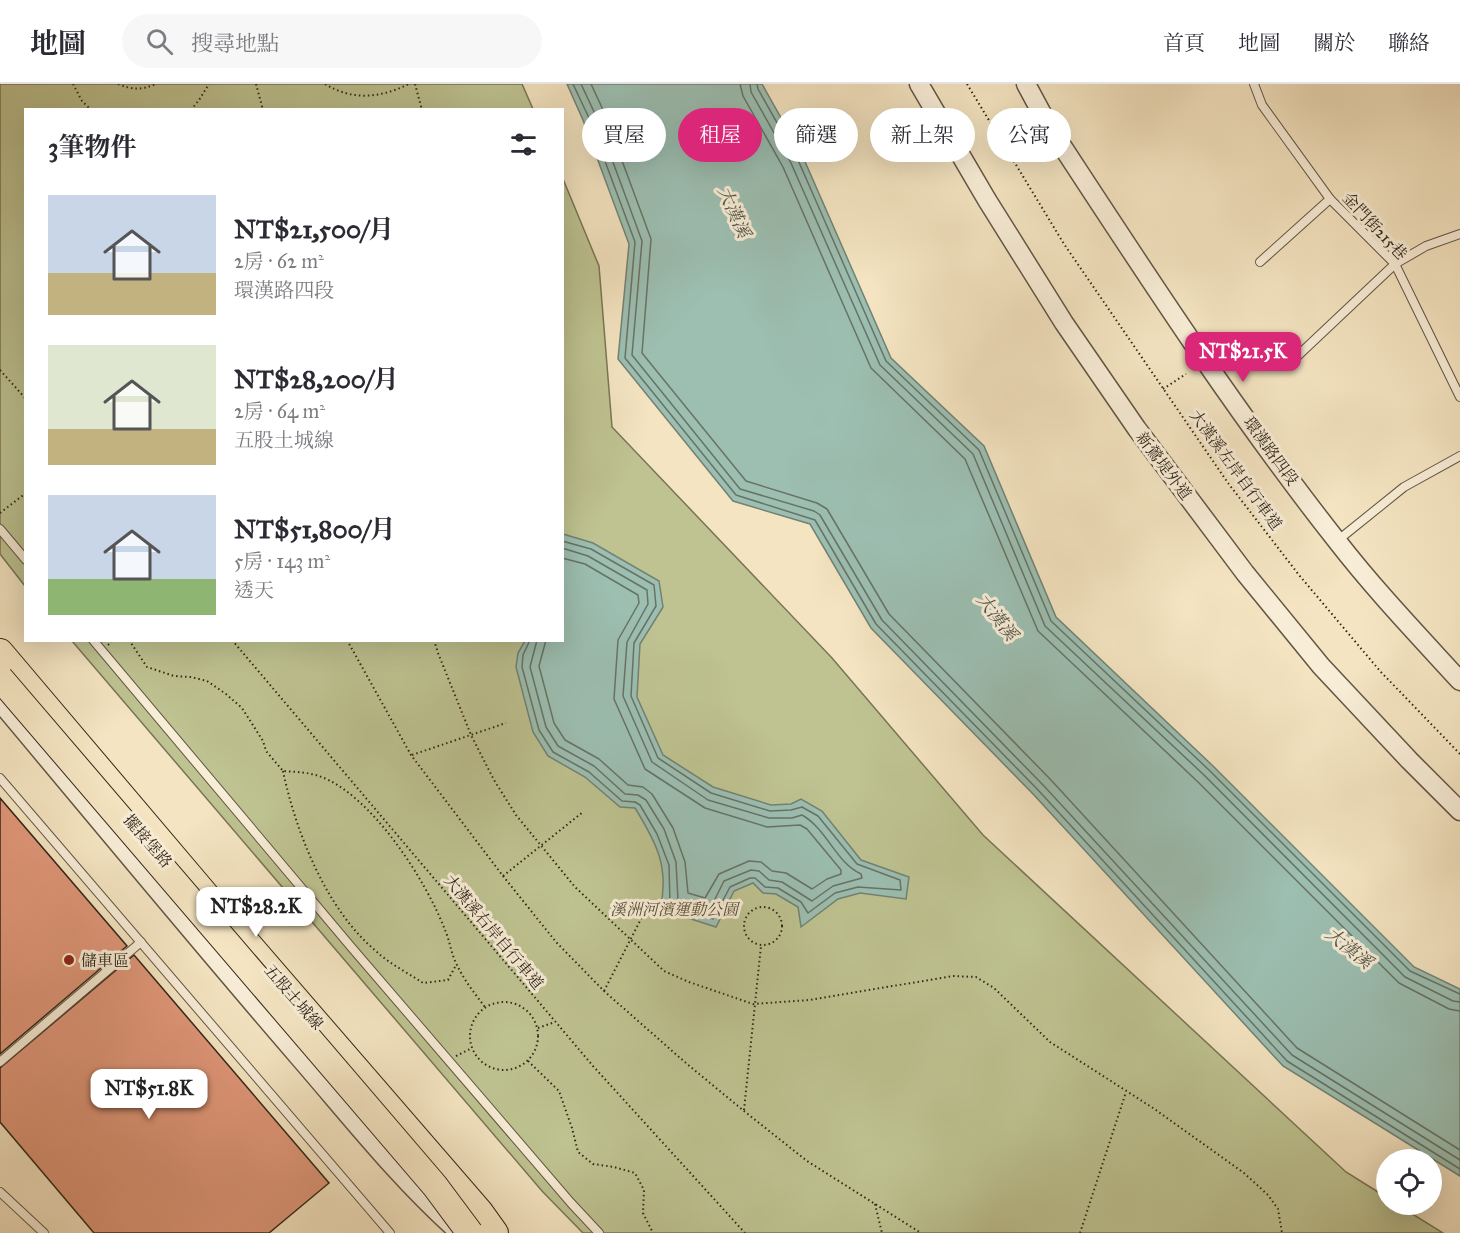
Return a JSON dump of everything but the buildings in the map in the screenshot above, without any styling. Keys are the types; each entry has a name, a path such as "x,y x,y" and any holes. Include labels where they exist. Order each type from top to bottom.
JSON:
{"highway":[{"name":"五股土城線","path":"0,652 211,901 480,1212 495,1233"},
{"name":"五股土城線","path":"0,678 435,1186 470,1233"}],"street":[{"name":"新鶯堤外道","path":"919,84 987,200 1064,323 1137,429 1245,573 1321,666 1408,760 1460,811"},
{"name":"環漢路四段","path":"1026,84 1047,123 1194,347 1337,541 1398,615 1460,681"},
{"name":"擺接堡路","path":"0,666 486,1233"},
{"name":"擺接堡路","path":"0,702 259,1011 392,1165 460,1233"},
{"path":"69,784 87,769"}],"lane":[{"name":"金門街215巷","path":"1254,84 1262,105 1330,199 1395,264 1460,397"},
{"path":"1260,262 1330,199"},
{"path":"1289,364 1395,264 1426,246 1460,234"},
{"path":"1337,541 1404,487 1460,456"},
{"path":"0,529 24,558"},
{"path":"95,642 359,957 599,1233"},
{"path":"0,778 390,1233"},
{"path":"0,1062 141,942"},
{"path":"0,1192 44,1233"}],"path":[{"path":"73,84 82,101 89,108"},
{"path":"118,84 132,89 145,89 156,84"},
{"path":"193,108 209,84"},
{"path":"256,84 262,108"},
{"path":"325,84 336,91 363,97 390,93 408,84"},
{"path":"415,84 421,108"},
{"name":"大漢溪左岸自行車道","path":"967,84 1064,244 1228,483 1299,575 1380,671 1460,754"},
{"path":"0,370 24,397"},
{"path":"1163,389 1186,374"},
{"path":"0,513 24,495"},
{"path":"108,645 111,642"},
{"path":"130,642 147,667 158,673 207,681 242,708 263,741 266,752 282,771 288,796 318,873 343,918 377,953 423,983 448,980 456,965"},
{"name":"大漢溪右岸自行車道","path":"234,642 556,1022 745,1233"},
{"path":"348,642 411,755 556,942 604,991 744,1111 807,1161 921,1233"},
{"path":"435,642 471,735 494,780 540,846 575,887 664,971 688,982 753,1004 809,1000 953,976 976,977 994,988 1050,1042 1153,1108 1252,1180 1268,1195 1278,1209 1282,1233"},
{"path":"411,755 506,723"},
{"path":"282,771 321,777 349,793 372,814 412,865 446,930 456,965 484,1008"},
{"path":"503,876 583,812"},
{"path":"390,837 395,833"},
{"path":"767,908 778,914 782,926 778,938 768,945 761,946 750,941 743,930 744,923 746,917 755,909 767,908"},
{"path":"604,991 644,915"},
{"path":"744,1111 753,1004 761,946"},
{"path":"506,1001 517,1003 534,1017 539,1040 528,1061 519,1067 496,1070 477,1058 472,1048 471,1026 484,1008 506,1001"},
{"path":"538,1028 556,1022"},
{"path":"456,1056 472,1048"},
{"path":"528,1061 559,1091 578,1152 592,1164 635,1173 644,1190 643,1213 653,1233"},
{"path":"1080,1233 1126,1092"},
{"path":"875,1204 882,1233"}],"green space":[{"path":"0,84 522,84 533,108 24,108 24,585 0,554"},
{"name":"溪洲河濱運動公園","path":"564,181 599,266 612,427 832,658 983,835 1346,1172 1376,1191 1376,1215 1414,1215 1443,1233 583,1233 542,1191 73,642 564,642"}],"water":[{"name":"大漢溪","path":"567,84 762,84 775,108 774,162 805,162 891,358 984,446 1056,617 1213,766 1414,967 1460,989 1460,1176 1442,1165 1442,1149 1417,1149 1283,1066 1034,795 871,628 810,524 733,501 618,359 629,244 599,162 666,162 666,108 582,108 582,118"},
{"path":"564,534 593,543 659,581 663,607 640,644 637,697 663,755 713,787 771,805 791,804 801,799 822,811 861,860 909,877 906,899 860,893 838,899 801,927 798,907 776,894 763,893 753,883 734,891 716,927 660,909 663,894 662,868 655,844 643,820 635,808 620,807 585,777 548,756 533,732 516,667 518,653 524,642 564,642"}],"place":[{"name":"儲車區","path":"69,960"}]}
